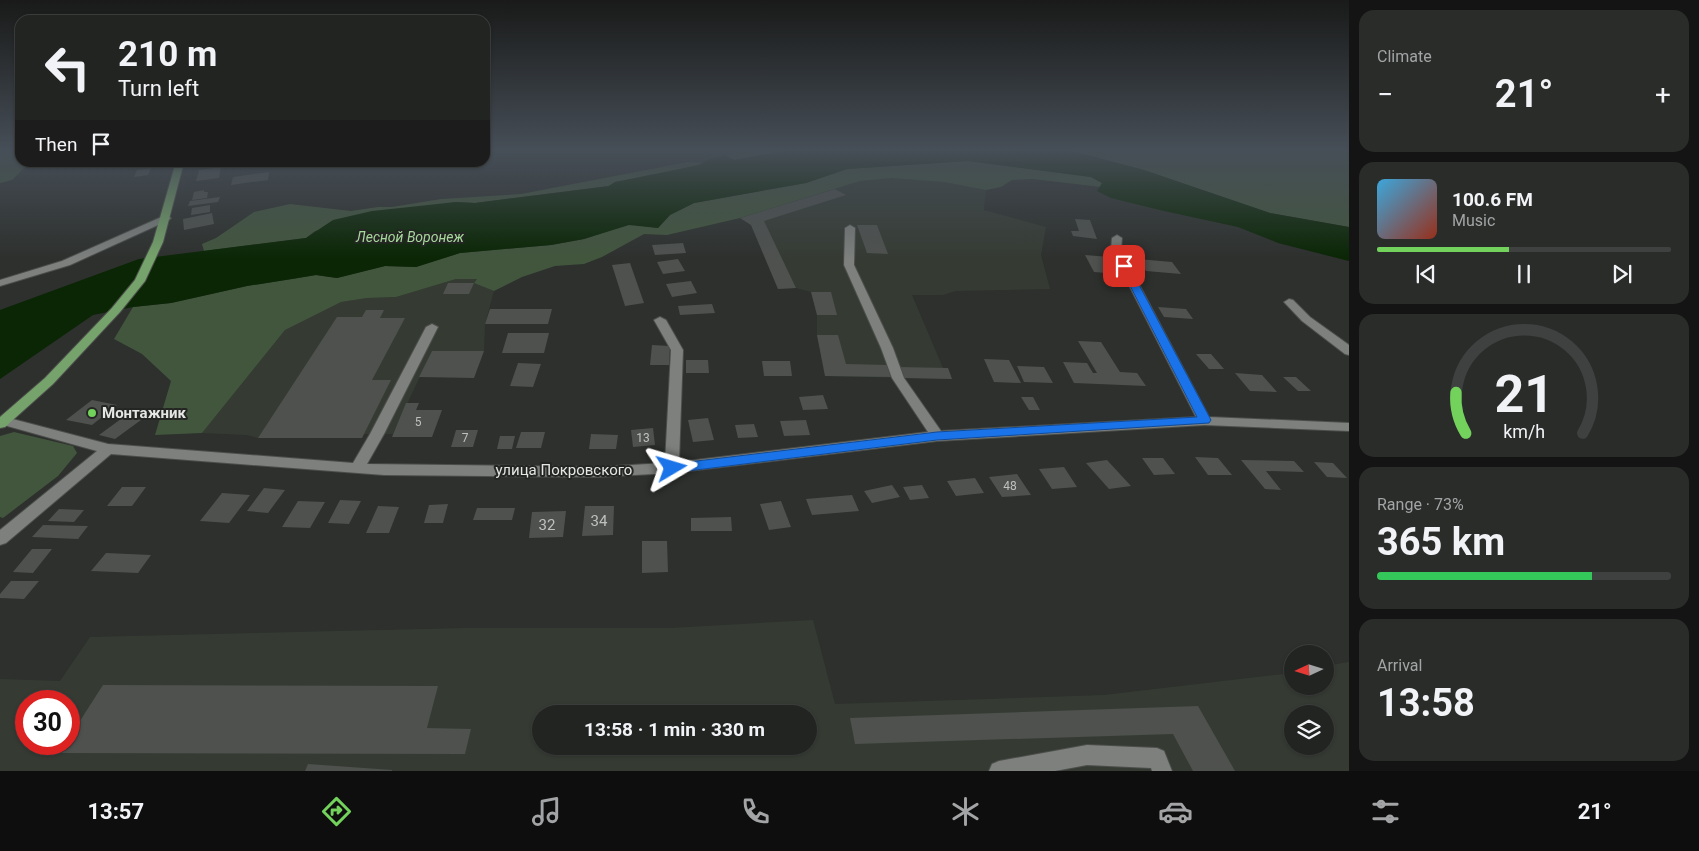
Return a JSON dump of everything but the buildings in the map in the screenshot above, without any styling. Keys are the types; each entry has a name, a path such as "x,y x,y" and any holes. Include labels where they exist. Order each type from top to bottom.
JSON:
{"main road":[{"path":"2,422 49,381 116,310 140,281 158,242 174,187"}],"street":[{"path":"0,283 66,263 166,218"},
{"path":"850,228 849,265 887,348 898,378 937,436"},
{"path":"1117,238 1116,250 1205,420"},
{"path":"1289,302 1306,319 1349,351"},
{"path":"660,320 677,350 672,468"},
{"path":"357,468 377,434 432,327"},
{"name":"улица Покровского","path":"2,422 108,449 357,468 598,472 672,468 937,436 1205,420 1349,427"},
{"path":"0,538 108,449"},
{"path":"999,771 1088,755 1157,758 1162,771"}],"shaded area":[{"path":"558,187 601,187 475,203 456,202 436,205 315,231 306,238 204,251 202,244 216,238 254,212 290,204 351,211 441,199 521,194"},
{"path":"784,187 841,187 740,218 667,235 644,234 602,257 584,264 555,266 522,277 494,291 474,283 477,279 456,279 396,297 367,298 341,302 285,330 202,433 155,435 171,381 142,354 114,339 133,307 171,303 247,286 316,275 337,278 385,266 416,267 460,253 551,245 584,239 629,224 658,228 670,215 694,203"},
{"path":"841,187 970,187 986,190 984,210 1046,227 1041,255 1050,289 956,291 943,295 912,295 943,368 948,368 952,379 825,376 817,335 817,315 811,292 796,288 778,289 751,225 740,218"},
{"path":"970,187 1001,187 986,190"},
{"path":"1194,187 1349,187 1349,227 1270,213"},
{"path":"456,279 477,279 474,283 494,291 485,324 484,351 432,351 393,434 364,434 362,438 258,438 247,435 202,433 285,330 341,302 367,298 396,297"},
{"path":"14,432 73,446 77,453 58,476 3,518 0,517 0,436"},
{"path":"813,620 835,704 1104,695 1284,674 1284,695 1334,695 1334,664 1349,662 1349,771 0,771 0,679 60,681 90,637 467,628 670,628"}],"water":[{"name":"Лесной Воронеж","path":"601,187 784,187 694,203 670,215 658,228 629,225 584,239 551,245 460,253 416,267 385,266 337,278 316,275 247,286 171,303 133,307 93,315 0,379 0,310 139,259 306,238 333,220 372,211 456,202 475,203"},
{"name":"Лесной Воронеж","path":"1100,187 1194,187 1270,213 1349,227 1349,261 1278,243 1238,227 1111,198 1097,191"}],"place":[{"name":"Монтажник","path":"92,413"}],"route":[{"path":"672,468 937,436 1205,420 1124,266"}]}
